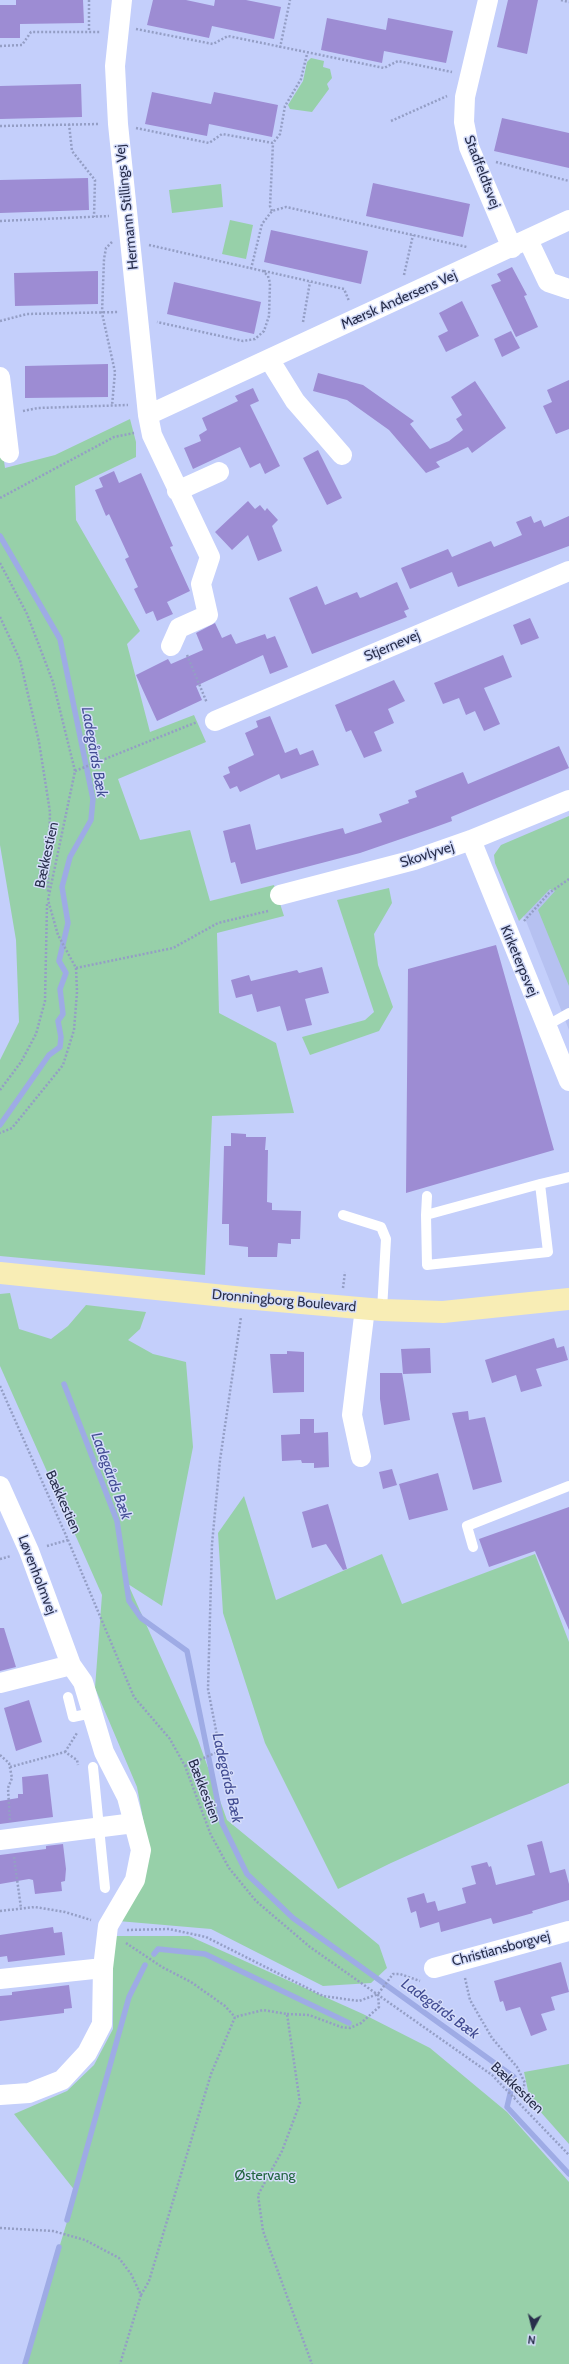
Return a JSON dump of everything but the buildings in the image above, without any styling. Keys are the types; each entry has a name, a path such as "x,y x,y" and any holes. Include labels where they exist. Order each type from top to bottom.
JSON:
{"street":[{"name":"Hermann Stillings Vej","path":"122,0 110,29 115,66 109,124 130,242 148,415"},
{"name":"Stadfeldtsvej","path":"488,0 465,97 464,122 469,147 478,167 520,244"},
{"name":"Mærsk Andersens Vej","path":"148,415 357,318 489,259 569,220"},
{"path":"520,244 548,282 569,289"},
{"path":"269,359 295,401 342,455"},
{"path":"0,377 9,454"},
{"path":"148,415 152,435 177,491 210,556 201,584 208,615 179,628 172,643"},
{"path":"177,491 219,472"},
{"name":"Stjernevej","path":"215,721 569,571"},
{"name":"Skovlyvej","path":"280,895 414,860 471,840 569,800"},
{"name":"Kirketerpsvej","path":"471,840 506,932 569,1081"},
{"name":"Dronningborg Boulevard","path":"0,1274 374,1309 443,1312 569,1300"},
{"path":"360,1457 352,1415 374,1309"},
{"name":"Løvenholmvej","path":"0,1486 29,1551 71,1665 83,1682 104,1752 127,1797 141,1850 135,1880 108,1926 104,1968 102,2024 87,2053 62,2080 29,2093 0,2095"},
{"path":"0,1683 71,1665"},
{"path":"0,1840 134,1823"},
{"name":"Christiansborgvej","path":"434,1968 569,1931"},
{"path":"0,1979 104,1968"}],"lane":[{"path":"546,1026 569,1013"},
{"path":"426,1215 569,1176"},
{"path":"427,1196 427,1265 548,1252 540,1184"},
{"path":"343,1215 381,1227 386,1239 374,1309"},
{"path":"473,1547 467,1526 569,1486"},
{"path":"68,1696 73,1717 92,1713"},
{"path":"92,1767 100,1827 105,1888"}],"path":[{"path":"89,0 89,31"},
{"path":"280,48 290,0"},
{"path":"561,0 569,2"},
{"path":"0,46 22,45 31,32 89,31 110,29 213,44 228,36 307,54 384,68 398,61 470,76"},
{"path":"272,211 270,206 272,143 280,134 285,106 301,79 307,54"},
{"path":"391,121 416,111 444,96 465,97"},
{"path":"69,124 72,151 95,180 94,217"},
{"path":"0,126 109,124 209,142 222,134 272,143"},
{"path":"478,167 496,162 569,181"},
{"path":"251,268 259,232 272,211 286,207 480,250 489,259"},
{"path":"0,221 111,216"},
{"path":"410,295 403,280 413,235"},
{"path":"112,406 115,372 102,313 106,248 109,242 130,242 148,245 344,289 357,318"},
{"path":"138,323 156,322 243,341 255,339 264,331 270,310 270,283 268,276 263,271"},
{"path":"310,282 302,327 310,340"},
{"path":"0,320 27,314 119,312"},
{"path":"19,412 38,408 129,405"},
{"path":"0,498 114,437 133,433"},
{"name":"Bækkestien","path":"0,563 27,614 53,682 75,771 48,900 58,935 76,968"},
{"path":"0,617 20,660 39,742 50,812 45,1001 36,1034 21,1062 0,1090"},
{"path":"75,771 194,723 215,721 183,646 172,643"},
{"path":"506,932 521,925 549,892 569,879"},
{"path":"0,1133 12,1128 63,1065 74,1030 77,992 76,968 173,948 218,923 277,908 280,895"},
{"path":"185,1766 220,1751 208,1689 212,1544 220,1460 244,1298"},
{"name":"Bækkestien","path":"0,1386 68,1540 134,1697 170,1739 185,1766 211,1835 229,1868 256,1901 310,1946 379,1993 492,2075 514,2096 569,2155"},
{"path":"10,1767 65,1752 77,1735 73,1717"},
{"path":"65,1752 77,1760 78,1769 92,1767"},
{"path":"0,1911 35,1907 66,1912 125,1930 169,1928 206,1937 323,1996 359,2001 379,1993"},
{"path":"108,1926 132,1948 191,1982 225,2006 235,2016"},
{"path":"460,1961 470,2000 492,2038 516,2067 525,2083 522,2091 514,2096"},
{"path":"235,2016 262,2010 287,2014 309,2015 341,2027 350,2028 361,2023 379,2007 379,1993 391,1975"},
{"path":"287,2014 300,2103 282,2151 258,2195 263,2231 312,2364"},
{"path":"120,2364 141,2295 149,2281 211,2074 235,2016"},
{"path":"0,2228 54,2231 85,2240 119,2258 130,2274 141,2295"}],"shaded area":[{"path":"569,822 569,1030 498,850"}],"green space":[{"path":"311,58 324,61 323,67 330,69 332,78 327,84 329,89 312,112 290,109 288,105 303,81 307,62"},
{"path":"221,184 223,207 172,213 169,190"},
{"path":"230,220 253,225 246,259 222,254"},
{"path":"130,419 136,442 136,457 75,486 76,520 140,631 127,644 150,732 194,715 206,742 118,779 140,840 190,830 210,901 274,885 284,916 217,933 219,1013 276,1043 294,1113 212,1116 205,1275 0,1256 0,1060 19,1022 16,940 0,845 0,434 5,468 55,455"},
{"path":"569,816 569,986 538,910 555,891 550,889 519,921 495,863 494,855 501,845"},
{"path":"389,888 392,903 374,934 378,965 393,1007 379,1031 310,1055 302,1037 365,1020 374,1012 337,900"},
{"path":"10,1293 19,1329 51,1339 68,1326 86,1305 146,1312 140,1329 128,1340 153,1354 186,1362 193,1447 162,1606 128,1584 198,1740 227,1820 379,1945 387,1968 371,1983 323,1986 211,1929 118,1921 150,1856 137,1787 95,1688 102,1595 0,1366 0,1294"},
{"path":"244,1496 276,1600 382,1554 402,1604 535,1554 569,1642 569,1783 391,1863 338,1889 265,1743 223,1613 218,1533"},
{"name":"Østervang","path":"113,1936 189,1936 363,2014 430,2048 507,2112 569,2182 569,2364 24,2364 76,2192 14,2114 67,2091 94,2065 113,2029"},
{"path":"569,2064 569,2144 530,2100 524,2072"}],"waterway":[{"name":"Ladegårds Bæk","path":"0,536 60,639 93,799 91,820 70,857 62,887 68,923 59,961 66,973 60,989 63,1014 58,1021 61,1037 60,1047 49,1055 0,1125"},
{"name":"Ladegårds Bæk","path":"64,1384 117,1521 129,1601 141,1618 187,1651 222,1823 247,1874 293,1918 514,2077 507,2107 569,2174"},
{"path":"154,1954 158,1949 205,1954 349,2023"},
{"path":"67,2220 129,1997 145,1965"},
{"path":"25,2364 59,2247"}]}
